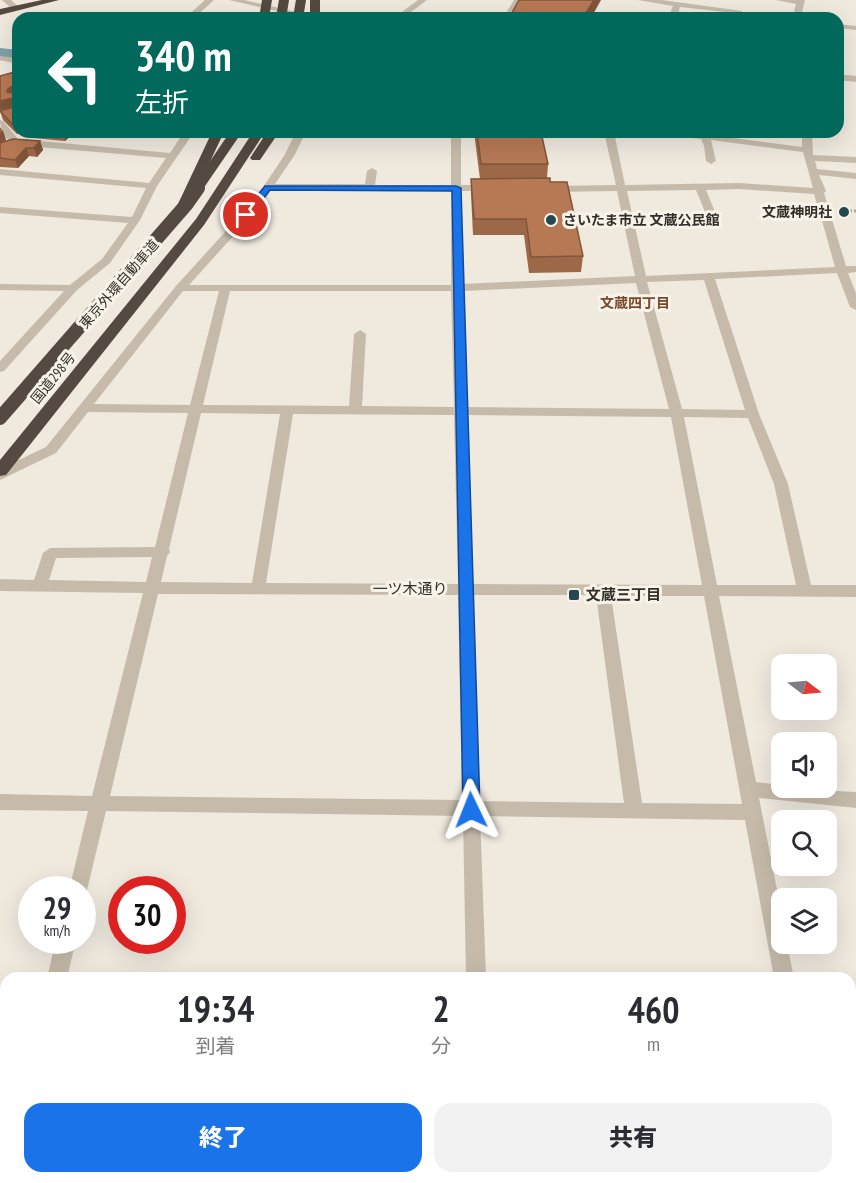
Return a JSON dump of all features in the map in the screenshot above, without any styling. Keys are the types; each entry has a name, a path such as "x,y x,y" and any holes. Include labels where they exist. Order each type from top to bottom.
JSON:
{"highway":[{"path":"0,12 54,0"},
{"path":"177,221 215,138"},
{"name":"国道298号","path":"0,428 199,194 234,138"},
{"name":"東京外環自動車道","path":"0,418 186,205 234,138"},
{"name":"東京外環自動車道","path":"0,453 198,216 230,174 253,138"},
{"name":"国道298号","path":"0,473 200,222 225,187 254,138"},
{"path":"200,222 245,175 269,138"}],"street":[{"path":"6,0 16,8"},
{"path":"196,12 210,0"},
{"path":"233,0 282,12"},
{"path":"406,12 423,0"},
{"path":"642,0 738,12"},
{"path":"780,0 801,1"},
{"path":"674,12 677,4"},
{"path":"0,123 12,143"},
{"path":"12,143 23,138"},
{"path":"0,368 73,288 106,261 135,220 152,186 185,138"},
{"path":"0,473 51,450 180,288 259,201 289,156 298,138"},
{"path":"456,138 457,288 476,972"},
{"path":"610,138 641,279 677,414 783,972"},
{"path":"705,138 709,146 711,161"},
{"path":"710,138 856,160"},
{"path":"807,138 808,154 842,269 856,307"},
{"path":"12,143 172,156"},
{"path":"370,188 372,171"},
{"path":"0,172 152,186"},
{"path":"814,172 856,176"},
{"path":"543,189 740,186 820,191"},
{"path":"268,188 500,188"},
{"path":"700,188 715,224"},
{"path":"777,209 827,215"},
{"path":"0,210 135,220"},
{"path":"180,288 457,288 856,269"},
{"path":"708,276 753,414 781,484 804,589"},
{"path":"0,288 73,288"},
{"path":"81,876 163,552 225,288"},
{"path":"354,410 360,334"},
{"path":"84,408 753,414"},
{"path":"258,588 287,410"},
{"path":"40,586 50,553 163,552"},
{"name":"一ツ木通り","path":"0,585 154,588 856,591"},
{"path":"603,589 634,811"},
{"path":"748,789 856,800"},
{"path":"0,802 752,812"},
{"path":"58,972 63,954"}],"building":[{"path":"519,0 594,0 587,12 512,12"},
{"path":"12,73 12,86 7,92 12,93 12,98 0,101 0,76"},
{"path":"12,107 12,124 0,111"},
{"path":"478,138 542,138 548,164 481,164"},
{"path":"13,139 40,141 34,148 26,148 15,160 0,158 0,143"},
{"path":"550,178 550,182 567,182 583,256 531,257 526,219 474,219 471,179"}],"waterway":[{"path":"0,54 12,55"}],"place":[{"name":"文蔵神明社","path":"844,212"},
{"name":"さいたま市立 文蔵公民館","path":"551,220"},
{"name":"文蔵三丁目","path":"574,595"}],"district":[{"name":"文蔵四丁目","path":"635,303"}],"route":[{"path":"246,215 268,188 456,188 471,810"}]}
